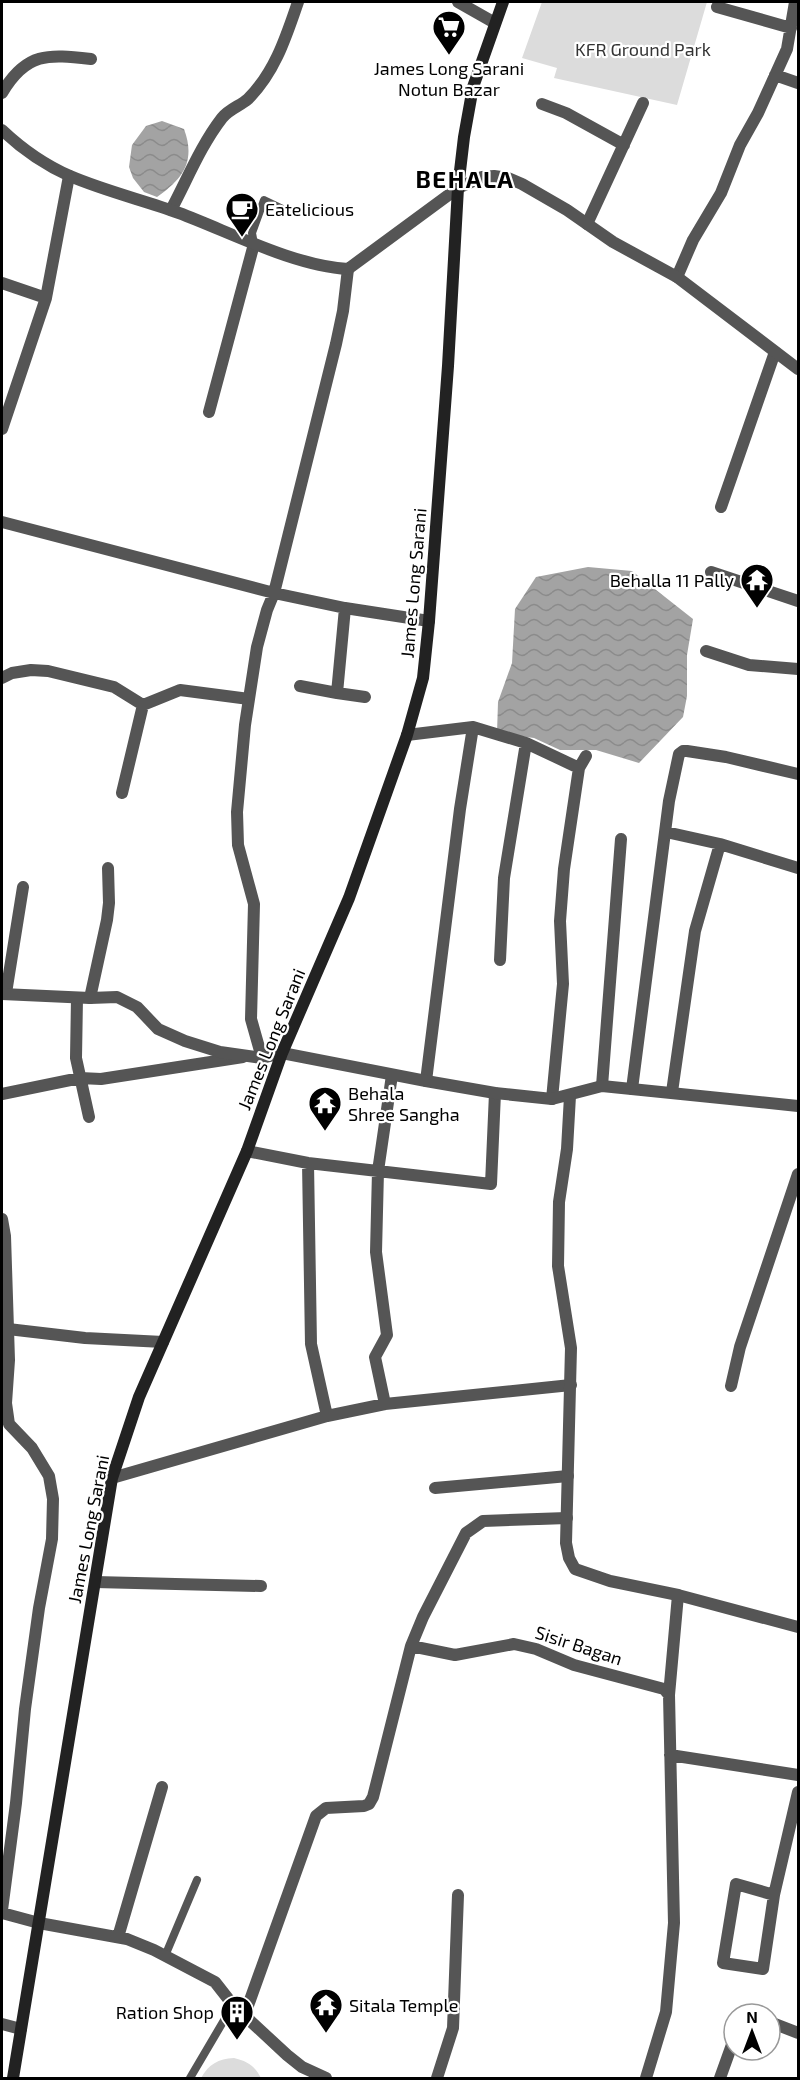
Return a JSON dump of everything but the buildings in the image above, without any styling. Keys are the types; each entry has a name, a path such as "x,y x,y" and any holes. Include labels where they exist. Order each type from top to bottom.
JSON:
{"main road":[{"name":"James Long Sarani","path":"13,2079 112,1478 140,1397 247,1151 282,1053 349,898 407,735 423,678 429,621 458,188 464,137 473,87 503,2"}],"street":[{"path":"171,210 214,129 224,115 247,100 266,76 284,45 298,2"},
{"path":"458,2 495,23"},
{"path":"677,277 693,240 721,194 740,145 758,113 787,49 795,2"},
{"path":"717,7 791,28"},
{"path":"2,93 10,78 32,59 62,56 91,59"},
{"path":"775,75 798,82"},
{"path":"587,224 643,103"},
{"path":"542,104 566,113 624,145"},
{"path":"2,130 20,147 69,176 171,210 254,244 329,268 348,268 458,188 482,177 508,178 522,184 613,242 677,277 798,369"},
{"path":"2,429 46,298 69,176"},
{"path":"209,411 254,244"},
{"path":"255,1057 250,1019 254,904 238,845 239,786 249,699 257,647 274,593 344,312 348,268"},
{"path":"2,283 46,298"},
{"path":"721,507 750,430 775,352"},
{"path":"2,522 274,593 345,608 429,621"},
{"path":"711,572 798,601"},
{"path":"337,693 345,608"},
{"path":"706,651 749,665 798,669"},
{"path":"2,678 12,673 32,670 48,671 114,687 143,705"},
{"path":"300,686 365,697"},
{"path":"143,705 180,690 249,699"},
{"path":"122,793 143,705"},
{"path":"407,735 473,728 582,762 564,869 560,921 562,984 552,1100"},
{"path":"426,1081 460,809 473,728"},
{"path":"500,960 504,878 526,743"},
{"path":"632,1089 676,761 683,751 726,757 798,774"},
{"path":"666,832 720,844 798,868"},
{"path":"602,1086 621,839"},
{"path":"672,1092 695,931 720,844"},
{"path":"89,1117 75,1041 83,998 107,920 108,868"},
{"path":"23,887 4,994 83,998 117,997 136,1007 158,1029 185,1041 220,1052 255,1057"},
{"path":"2,1094 80,1078 101,1079 282,1053 426,1081 552,1100 602,1086 798,1106"},
{"path":"385,1404 375,1357 387,1335 376,1252 378,1171 392,1075"},
{"path":"247,1151 308,1163 491,1184 495,1093"},
{"path":"570,1096 567,1149 559,1202 558,1266 571,1348 566,1543 569,1558 575,1569 610,1581 678,1595 798,1627"},
{"path":"308,1163 310,1344 327,1416"},
{"path":"732,1386 740,1347 798,1174"},
{"path":"2,1219 5,1236 4,1289 9,1360 6,1403 8,1431 32,1448 49,1476 52,1499 52,1539 39,1608 25,1709 2,1911 39,1923 127,1939 165,1956 215,1982 233,2005 287,2055 302,2067 326,2079"},
{"path":"8,1329 85,1338 163,1342"},
{"path":"112,1478 327,1416 385,1404 571,1385"},
{"path":"435,1488 568,1476"},
{"path":"245,2014 316,1816 326,1809 364,1806 369,1804 373,1797 411,1646 423,1617 466,1533 483,1521 567,1518"},
{"path":"95,1582 261,1586"},
{"path":"646,2079 666,2012 674,1923 669,1695 678,1595"},
{"name":"Sisir Bagan","path":"411,1646 455,1654 514,1644 536,1649 574,1665 664,1689 669,1695"},
{"path":"669,1755 798,1775"},
{"path":"118,1937 162,1787"},
{"path":"774,1895 736,1884 723,1963 763,1969 774,1895 798,1792"},
{"path":"437,2079 453,2028 458,1895"},
{"path":"2,2024 21,2029"},
{"path":"782,2027 798,2033"},
{"path":"720,2079 726,2062"}],"lane":[{"path":"254,244 252,233 264,200 289,212"},
{"path":"165,1956 196,1880"},
{"path":"190,2079 233,2005"}],"green space":[{"name":"KFR Ground Park","path":"542,2 707,2 677,105 554,78 557,68 522,58"},
{"path":"234,2058 250,2065 261,2078 201,2078 214,2063"}],"water":[{"path":"162,121 184,129 188,160 180,176 157,197 144,192 133,178 129,167 132,145 146,126"},
{"path":"588,567 632,571 693,619 687,655 687,696 683,717 639,763 596,750 560,750 534,738 497,733 498,702 512,663 515,609 536,577"}],"place":[{"name":"James Long Sarani Notun Bazar","path":"449,56"},
{"name":"Eatelicious","path":"242,238"},
{"name":"Behalla 11 Pally","path":"757,609"},
{"name":"Behala Shree Sangha","path":"325,1132"},
{"name":"Sitala Temple","path":"326,2034"},
{"name":"Ration Shop","path":"237,2041"}],"district":[{"name":"BEHALA","path":"465,178"}]}
